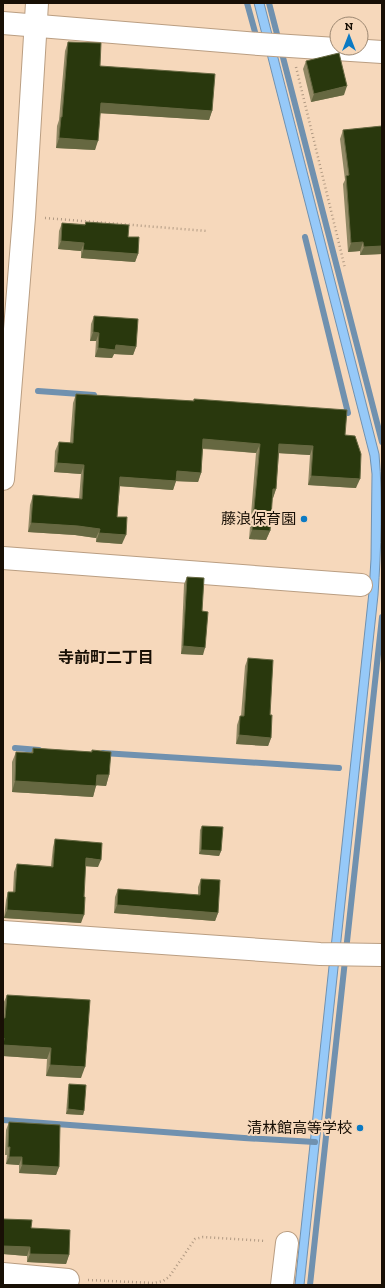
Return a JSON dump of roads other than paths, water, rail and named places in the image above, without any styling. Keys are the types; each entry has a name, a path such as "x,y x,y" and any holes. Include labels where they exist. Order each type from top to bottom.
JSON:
{"street":[{"path":"3,479 24,217 37,3"},
{"path":"3,24 382,52"},
{"path":"3,558 361,585"},
{"path":"3,932 320,954 356,956 382,955"},
{"path":"282,1285 287,1242"},
{"path":"3,1274 68,1280"}],"water":[{"path":"254,3 264,3 379,454 381,489 381,542 378,595 304,1285 295,1285 369,592 372,474 370,456"}],"waterway":[{"path":"247,3 255,32"},
{"path":"269,3 382,442"},
{"path":"305,237 348,413 340,412"},
{"path":"38,391 94,395"},
{"path":"310,1285 382,617"},
{"path":"15,748 39,750"},
{"path":"103,753 339,768"},
{"path":"3,1120 315,1142"}],"place":[{"name":"藤浪保育園","path":"304,519"},
{"name":"清林館高等学校","path":"360,1128"}],"district":[{"name":"寺前町二丁目","path":"106,657"}]}
